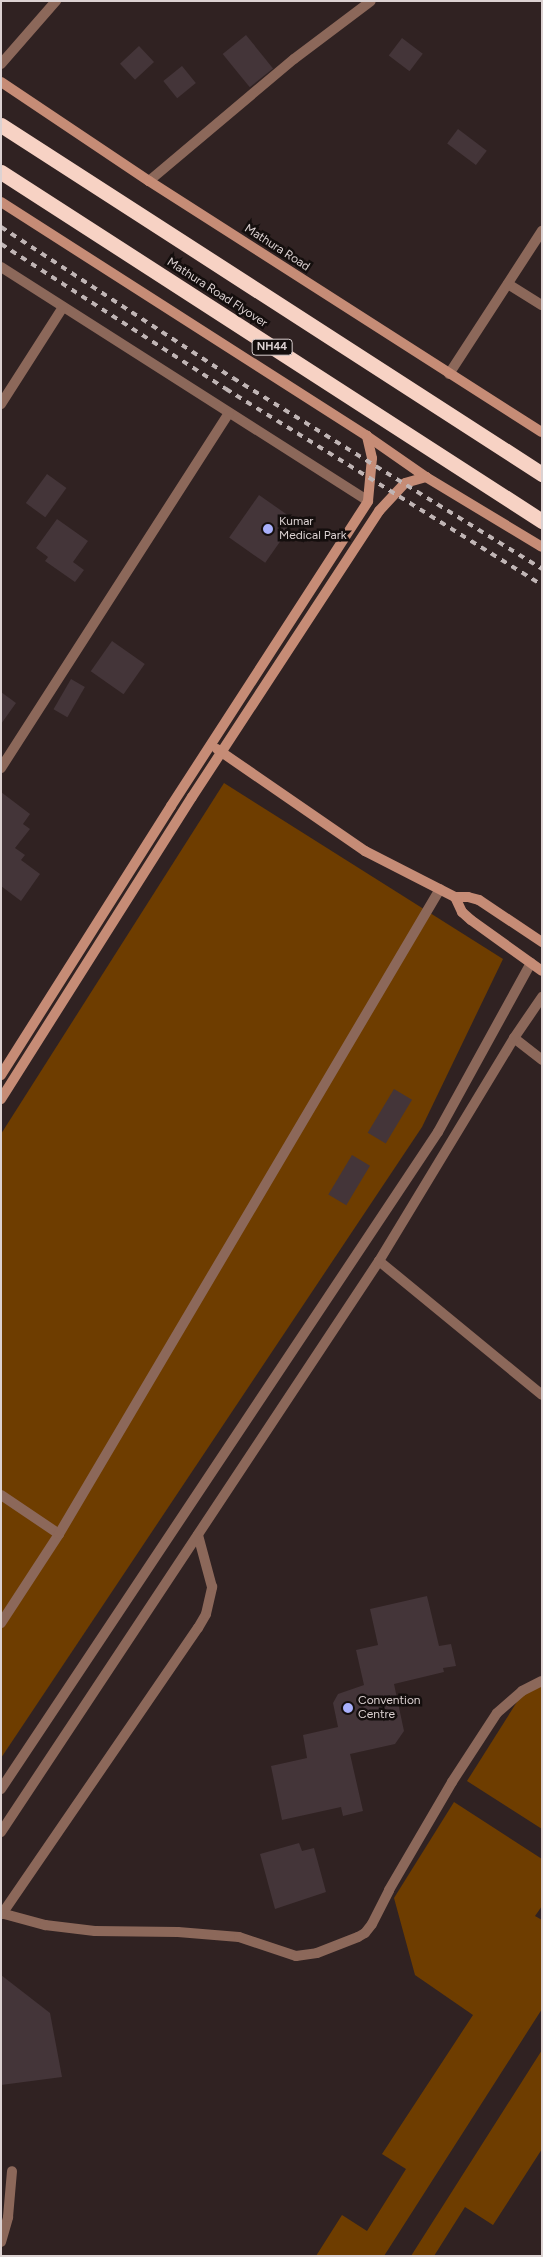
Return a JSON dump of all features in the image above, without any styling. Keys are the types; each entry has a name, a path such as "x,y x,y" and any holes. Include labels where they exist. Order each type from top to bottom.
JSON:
{"highway":[{"name":"Mathura Road Flyover","path":"1,124 542,474"},
{"name":"Mathura Road Flyover","path":"1,172 542,521"}],"street":[{"path":"1,64 56,1"},
{"path":"149,181 294,59 371,1"},
{"name":"Mathura Road","path":"1,82 149,181 542,432"},
{"path":"1,202 367,436 426,477 542,547"},
{"path":"450,374 542,230"},
{"path":"1,267 368,501"},
{"path":"508,284 542,305"},
{"path":"1,404 63,307"},
{"path":"1,768 229,412"},
{"path":"1,1075 368,501 372,458 367,436"},
{"path":"1,1099 220,753 379,511 405,483 426,477"},
{"path":"212,744 220,753 365,851 455,897 468,897 479,900 542,942"},
{"path":"1,1623 59,1534 440,889"},
{"path":"455,897 462,912 471,920 542,971"},
{"path":"1,1790 438,1132 531,963"},
{"path":"1,1832 379,1261 514,1038 542,997"},
{"path":"514,1038 542,1060"},
{"path":"379,1261 542,1395"},
{"path":"1,1495 59,1534"},
{"path":"198,1535 212,1587 208,1605 198,1628 2,1914 45,1925 95,1931 178,1932 233,1936 296,1956 317,1953 358,1937 365,1933 372,1924 389,1890 452,1782 497,1713 522,1692 542,1681"},
{"path":"1,2242 8,2216 12,2170"}],"shaded area":[{"path":"224,783 503,959 422,1127 1,1758 1,1134"},
{"path":"542,1683 542,1829 467,1781 527,1686"},
{"path":"454,1802 542,1859 542,1906 535,1916 542,1920 542,2009 384,2256 316,2256 342,2215 367,2231 406,2169 382,2154 473,2015 415,1975 394,1898"},
{"path":"542,2050 542,2149 493,2225 465,2207 434,2256 411,2256"}],"building":[{"path":"246,35 273,68 250,87 223,54"},
{"path":"402,38 423,54 410,71 389,56"},
{"path":"139,46 154,62 135,80 120,64"},
{"path":"182,66 196,83 177,98 163,81"},
{"path":"458,129 487,151 476,165 447,143"},
{"path":"47,474 66,488 45,517 26,503"},
{"path":"259,495 295,520 265,563 229,538"},
{"path":"57,519 88,541 73,562 84,570 75,582 45,561 48,557 36,548"},
{"path":"112,641 145,664 124,694 91,671"},
{"path":"71,679 85,687 67,717 54,709"},
{"path":"1,692 16,703 1,724"},
{"path":"1,792 30,814 23,824 30,829 15,848 25,855 21,860 40,874 21,901 1,886"},
{"path":"394,1089 412,1100 386,1144 368,1133"},
{"path":"352,1155 370,1166 346,1205 328,1194"},
{"name":"Convention Centre","path":"427,1596 439,1646 451,1644 456,1666 443,1668 444,1672 394,1684 404,1731 395,1744 350,1754 363,1811 343,1816 341,1807 282,1820 271,1766 307,1758 303,1735 338,1727 333,1703 338,1694 364,1685 356,1650 378,1645 370,1609"},
{"path":"299,1843 302,1851 314,1848 326,1892 275,1909 260,1854"},
{"path":"1,1975 50,2013 62,2077 1,2085"}],"railway":[{"path":"1,227 233,378 542,569"},
{"path":"1,244 226,389 542,585"}],"place":[{"name":"Kumar Medical Park","path":"268,529"},
{"name":"Convention Centre","path":"348,1708"}]}
